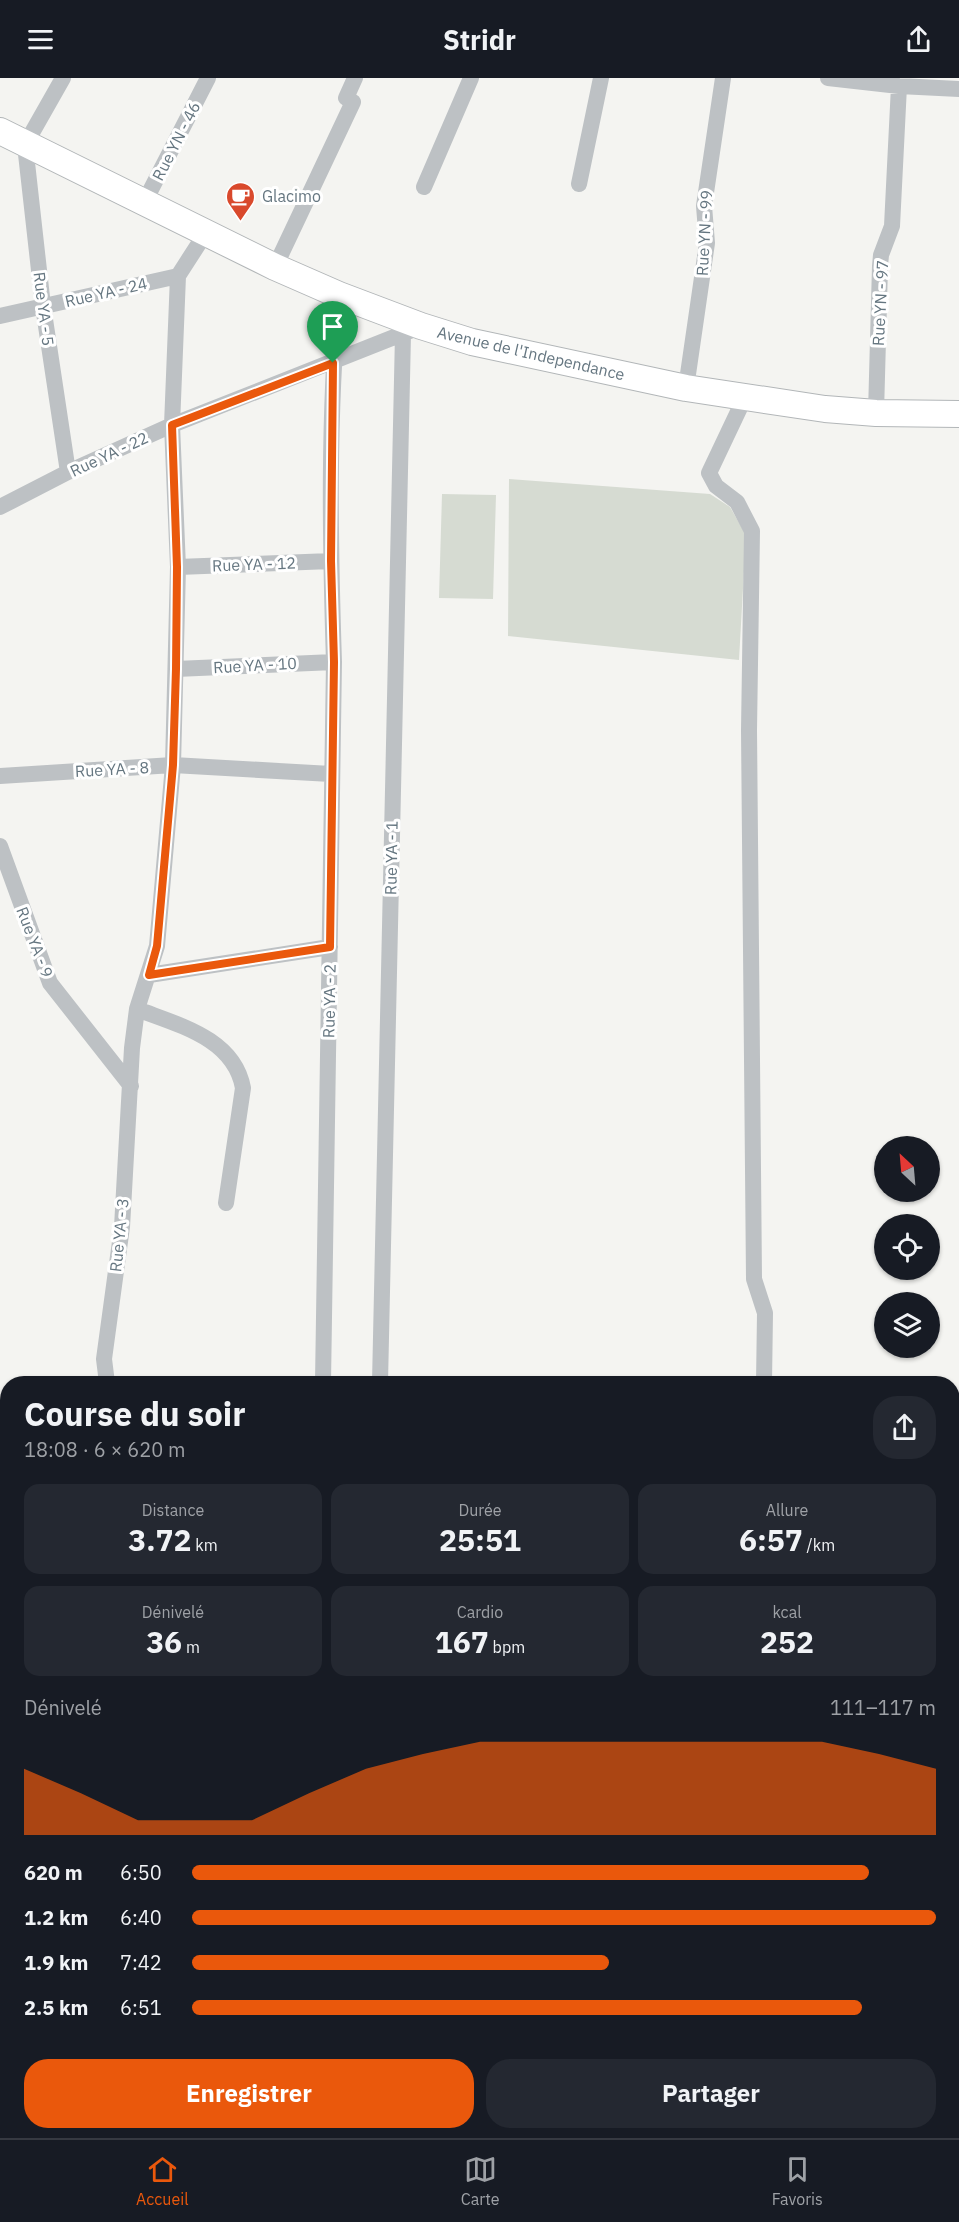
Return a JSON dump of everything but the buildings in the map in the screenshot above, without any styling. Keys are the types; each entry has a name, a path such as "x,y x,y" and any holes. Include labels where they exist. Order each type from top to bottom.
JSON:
{"highway":[{"name":"Avenue de l'Independance","path":"0,131 205,234 412,330 686,388 825,409 876,413 959,414"}],"street":[{"path":"25,145 63,78"},
{"name":"Rue YN - 46","path":"144,203 208,78"},
{"path":"275,267 349,100 355,78"},
{"path":"424,187 471,78"},
{"path":"579,184 601,78"},
{"name":"Rue YN - 99","path":"686,388 707,243 704,206 723,78"},
{"path":"828,78 899,86 959,89"},
{"name":"Rue YN - 97","path":"876,413 880,266 881,255 892,226 899,86"},
{"name":"Rue YA - 5","path":"25,145 43,306 68,472"},
{"path":"178,276 205,234"},
{"name":"Rue YA - 24","path":"0,316 178,276"},
{"name":"Rue YA - 3","path":"105,1376 104,1359 122,1227 132,1048 137,1009 157,946 173,765 177,567 172,425 178,276"},
{"name":"Rue YA - 2","path":"322,1376 334,662 331,561 333,363 339,295"},
{"name":"Rue YA - 22","path":"0,507 68,472 172,425 412,330"},
{"name":"Rue YA - 1","path":"380,1376 412,330"},
{"path":"745,397 709,473 716,486 737,502 752,531 749,730 754,1279 765,1313 764,1376"},
{"name":"Rue YA - 12","path":"177,567 331,561"},
{"name":"Rue YA - 10","path":"176,669 334,662"},
{"name":"Rue YA - 8","path":"0,776 173,765 331,774"},
{"name":"Rue YA - 9","path":"0,846 50,983 131,1086"},
{"path":"149,975 330,947"},
{"path":"137,1009 195,1033 219,1046 234,1062 240,1074 243,1088 226,1203"}],"shaded area":[{"path":"509,479 710,494 730,507 746,535 739,660 508,636"},
{"path":"442,494 496,495 493,599 439,598"}],"place":[{"name":"Glacimo","path":"241,222"}],"route":[{"path":"333,363 331,561 334,662 330,947 149,975 157,946 173,765 177,567 172,425 333,363"}]}
